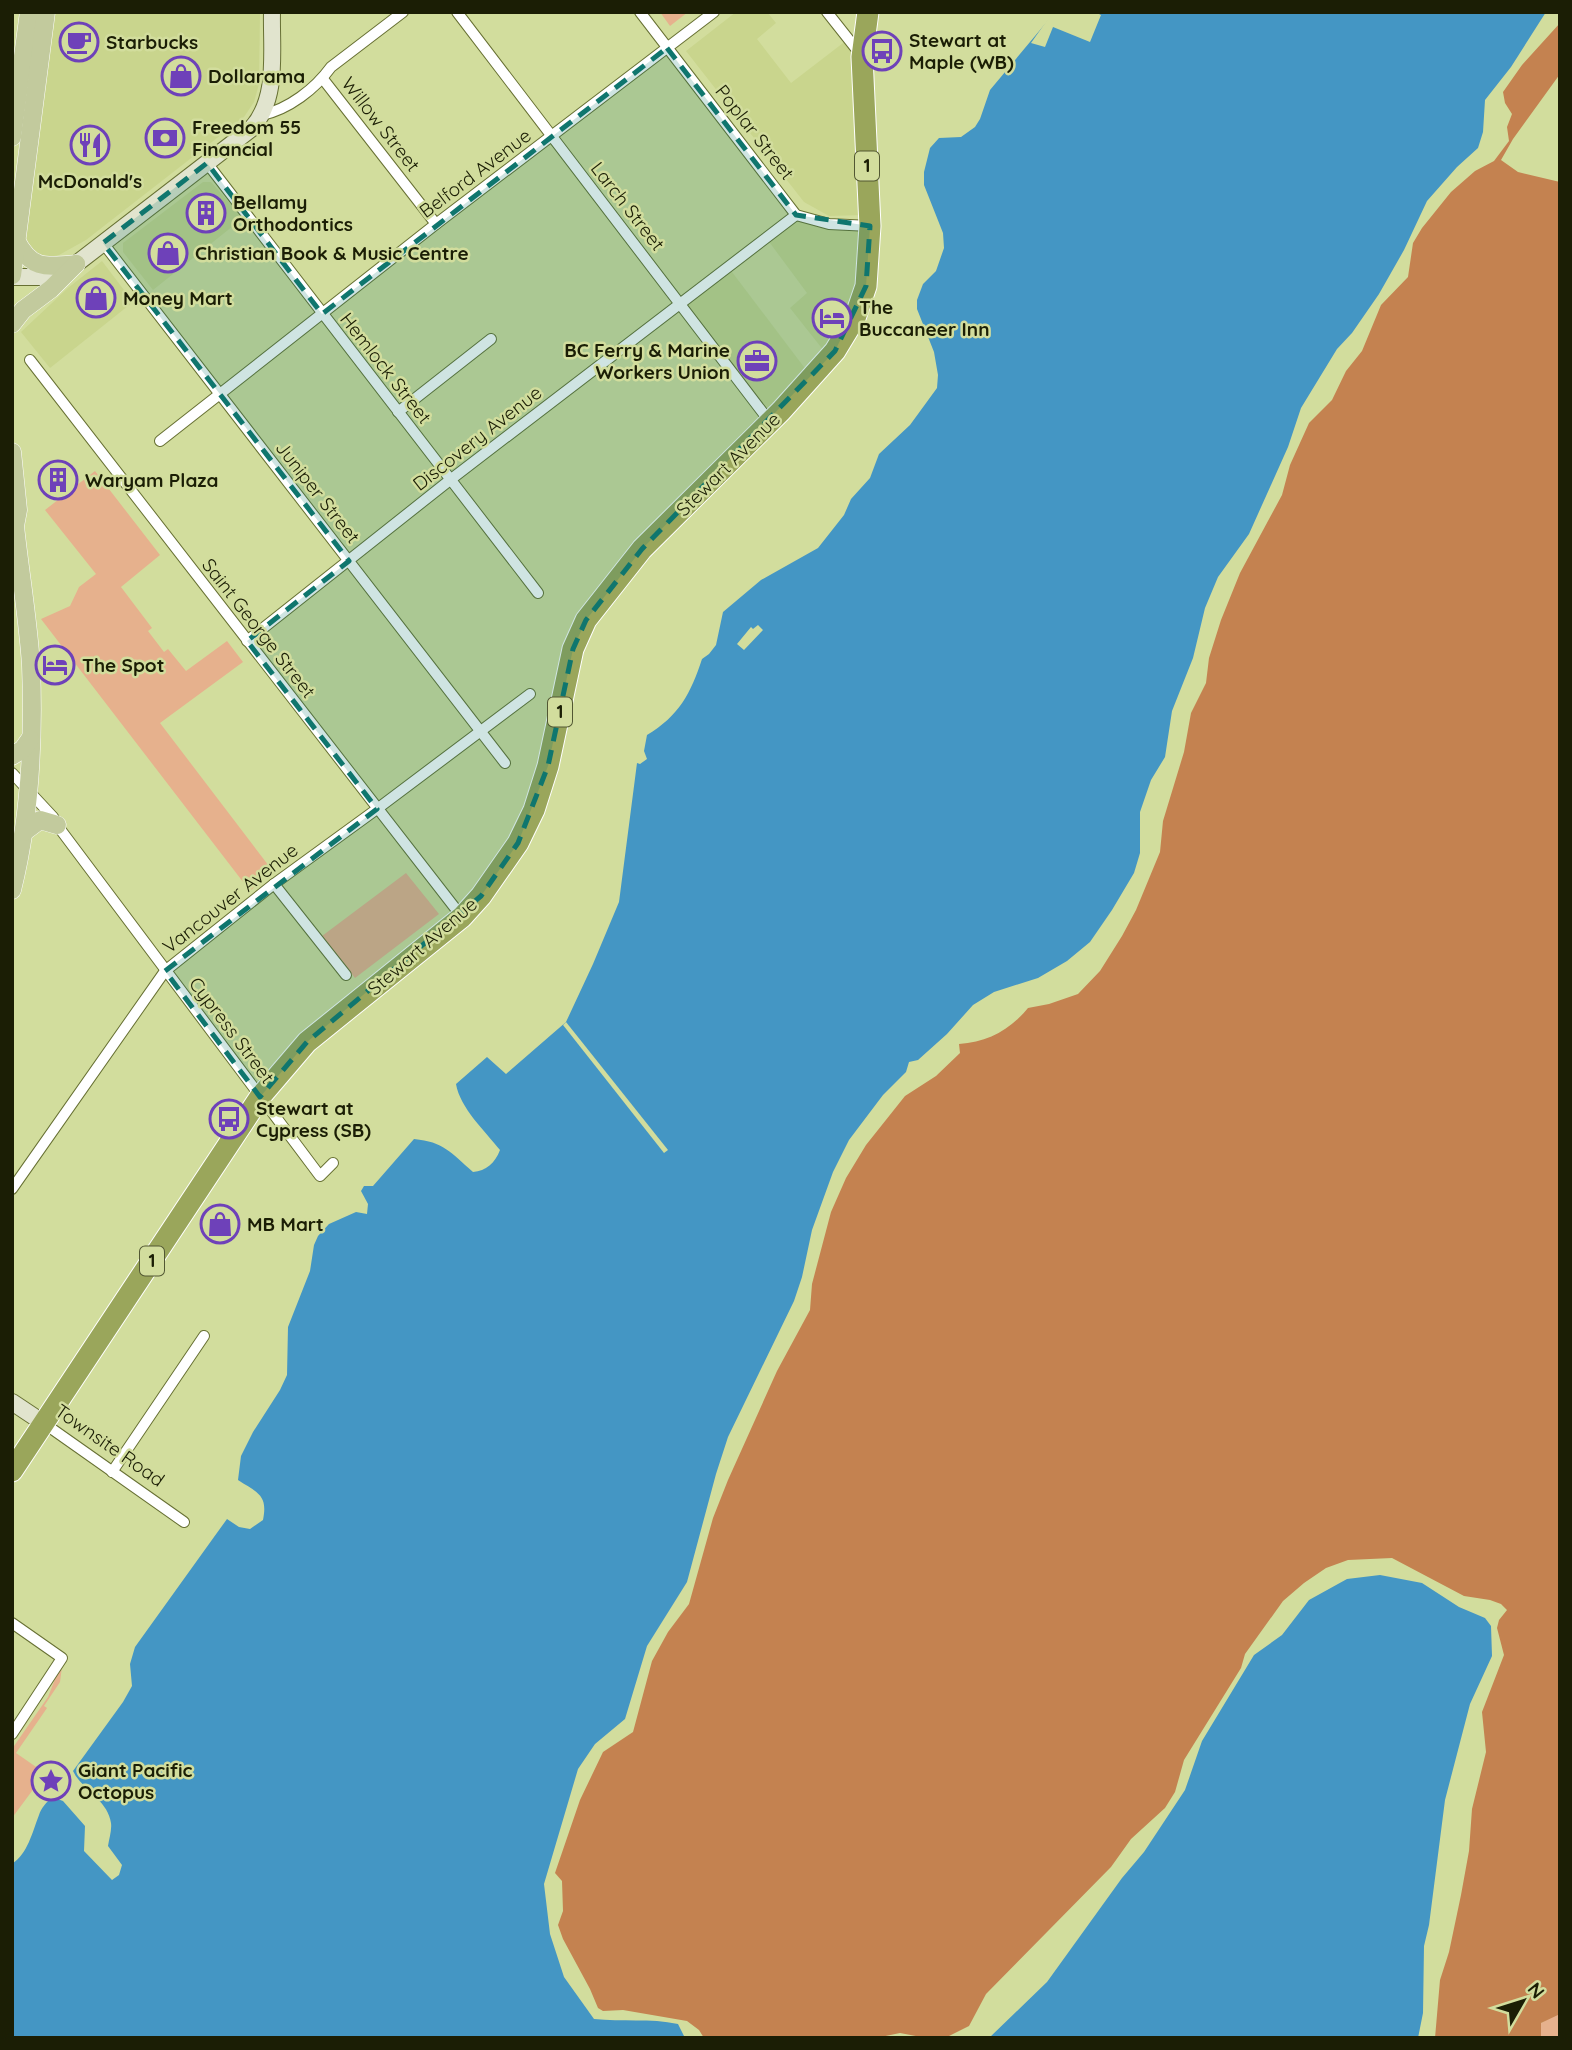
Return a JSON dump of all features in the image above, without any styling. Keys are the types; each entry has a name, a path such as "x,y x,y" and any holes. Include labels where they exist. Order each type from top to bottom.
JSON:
{"highway":[{"name":"Stewart Avenue","path":"12,1471 260,1097 307,1042 462,918 498,874 518,843 534,810 548,766 573,649 586,620 642,549 770,422 835,351 855,318 866,286 870,226 862,57 868,12"}],"main road":[{"path":"12,138 29,12"},
{"path":"12,276 46,12"},
{"path":"16,240 26,257 38,264 46,267 76,264"},
{"path":"12,324 23,310 51,289 76,264"},
{"path":"12,452 18,510 14,521 31,665 24,832 12,890"},
{"path":"12,756 23,749 30,739"},
{"path":"24,832 40,820 57,825"}],"street":[{"path":"12,276 44,277 76,264 251,129 262,115 270,94 272,12"},
{"path":"262,115 280,111 323,79 331,67 404,12"},
{"name":"Larch Street","path":"457,12 770,422"},
{"name":"Poplar Street","path":"640,12 796,215"},
{"name":"Belford Avenue","path":"160,440 713,12"},
{"path":"827,12 862,57"},
{"name":"Willow Street","path":"323,79 436,224"},
{"name":"Hemlock Street","path":"207,163 538,593"},
{"path":"796,215 829,224 870,226"},
{"name":"Discovery Avenue","path":"247,641 450,480 796,215"},
{"name":"Juniper Street","path":"103,243 505,762"},
{"path":"398,412 491,339"},
{"name":"Saint George Street","path":"30,360 462,918"},
{"name":"Vancouver Avenue","path":"12,1189 164,971 274,884 530,694"},
{"name":"Cypress Street","path":"12,773 45,806 164,971 320,1177 333,1163"},
{"path":"274,884 346,975"},
{"path":"112,1472 204,1336"},
{"name":"Townsite Road","path":"12,1402 184,1522"},
{"path":"12,1623 62,1658 12,1734"}],"highlighted area":[{"path":"667,48 796,215 870,226 866,286 835,351 642,549 586,620 573,649 548,766 518,843 481,896 307,1042 260,1097 165,971 377,809 247,641 349,561 103,243 207,163 322,314"}],"shaded area":[{"path":"54,12 260,12 259,84 254,102 244,117 86,240 59,255 48,257 30,251 22,236"},
{"path":"660,12 688,12 670,26"},
{"path":"736,12 767,12 776,23 757,39 791,83 847,40 860,57 863,215 829,216 804,202 686,51"},
{"path":"1560,23 1560,74 1501,160 1518,172 1560,182 1560,2014 1541,2023 1541,2038 1435,2038 1440,1980 1461,1895 1469,1851 1472,1809 1486,1752 1482,1712 1504,1655 1497,1628 1499,1620 1507,1610 1501,1604 1490,1600 1464,1596 1392,1558 1348,1560 1326,1568 1283,1601 1245,1654 1241,1668 1184,1760 1175,1792 1165,1808 1131,1839 1111,1867 986,1994 969,2026 945,2038 900,2033 876,2038 704,2038 699,2030 687,2021 623,2010 603,2011 598,2008 558,1925 563,1911 562,1881 555,1873 580,1800 603,1752 633,1732 652,1661 668,1632 689,1604 713,1518 728,1480 777,1371 810,1310 812,1284 831,1212 846,1178 866,1145 905,1096 936,1076 960,1053 959,1044 998,1034 1014,1023 1028,1008 1078,994 1100,971 1122,936 1160,852 1163,821 1184,752 1191,713 1206,683 1209,658 1221,620 1240,573 1282,495 1290,465 1309,423 1332,400 1346,371 1362,351 1381,305 1408,277 1413,243 1422,228 1451,192 1475,171 1494,161 1509,141 1507,127 1512,114 1505,103 1503,92 1522,65"},
{"path":"203,182 211,182 243,218 153,290 123,252 123,243"},
{"path":"797,216 868,228 863,287 828,356 790,308 807,293 767,239"},
{"path":"102,261 133,302 50,368 21,332 68,288"},
{"path":"729,268 810,375 770,419 683,304"},
{"path":"95,471 160,555 121,587 152,628 148,631 164,652 168,649 186,671 227,641 243,662 160,723 272,870 250,891 41,619 70,606 79,587 96,574 45,510"},
{"path":"406,873 439,914 355,978 322,936"},
{"path":"63,1659 60,1682 44,1706 47,1708 16,1753 39,1769 49,1768 12,1818 12,1749 48,1697"},
{"path":"1559,2013 1560,2038 1541,2038 1541,2023"}],"water":[{"path":"1055,12 1546,12 1511,67 1485,100 1483,132 1478,148 1427,201 1379,294 1352,333 1337,349 1301,408 1288,447 1249,534 1218,577 1205,608 1193,658 1172,711 1165,757 1151,780 1140,812 1140,853 1134,873 1112,910 1090,942 1067,961 1038,978 994,992 973,1005 947,1034 918,1060 909,1062 906,1072 883,1095 849,1140 833,1172 812,1230 794,1301 728,1437 687,1582 647,1646 625,1719 595,1744 578,1769 544,1884 550,1934 564,1977 594,2019 678,2024 685,2038 12,2038 12,1864 26,1848 41,1810 52,1797 63,1801 85,1826 84,1851 112,1880 119,1875 122,1865 108,1846 111,1826 109,1815 73,1771 132,1686 130,1664 135,1647 227,1519 239,1527 250,1529 263,1520 263,1500 238,1480 241,1456 287,1375 288,1327 310,1271 318,1236 329,1224 356,1212 367,1214 368,1204 361,1191 364,1186 373,1186 414,1139 440,1145 473,1172 486,1168 496,1159 500,1150 462,1102 456,1084 487,1057 506,1074 566,1022 619,902 637,763 647,759 644,751 647,735 668,720 682,703 702,659 716,645 723,612 761,580 818,548 844,515 851,499 870,478 879,454 910,425 937,388 934,352 917,309 917,300 923,284 936,271 944,248 943,233 924,185 930,148 939,138 961,137 975,127 990,90"},
{"path":"1380,1575 1422,1583 1459,1607 1485,1618 1491,1626 1492,1656 1470,1704 1445,1800 1424,1946 1423,2013 1418,2038 989,2038 1047,1982 1144,1852 1185,1790 1202,1741 1254,1655 1282,1635 1309,1600 1347,1579"}],"pier":[{"path":"1053,12 1095,12 1101,15 1090,42 1053,27 1045,47 1031,43"},
{"path":"758,625 763,630 744,650 737,644 751,627 753,629"},
{"path":"566,1022 668,1150 664,1153 563,1025"}],"place":[{"name":"Starbucks","path":"79,42"},
{"name":"Stewart at Maple (WB)","path":"882,51"},
{"name":"Dollarama","path":"181,76"},
{"name":"Freedom 55 Financial","path":"165,138"},
{"name":"McDonald's","path":"90,145"},
{"name":"Bellamy Orthodontics","path":"206,213"},
{"name":"Christian Book & Music Centre","path":"168,253"},
{"name":"Money Mart","path":"96,298"},
{"name":"The Buccaneer Inn","path":"832,318"},
{"name":"BC Ferry & Marine Workers Union","path":"757,361"},
{"name":"Waryam Plaza","path":"58,480"},
{"name":"The Spot","path":"55,665"},
{"name":"Stewart at Cypress (SB)","path":"229,1119"},
{"name":"MB Mart","path":"220,1224"},
{"name":"Giant Pacific Octopus","path":"51,1781"}]}
